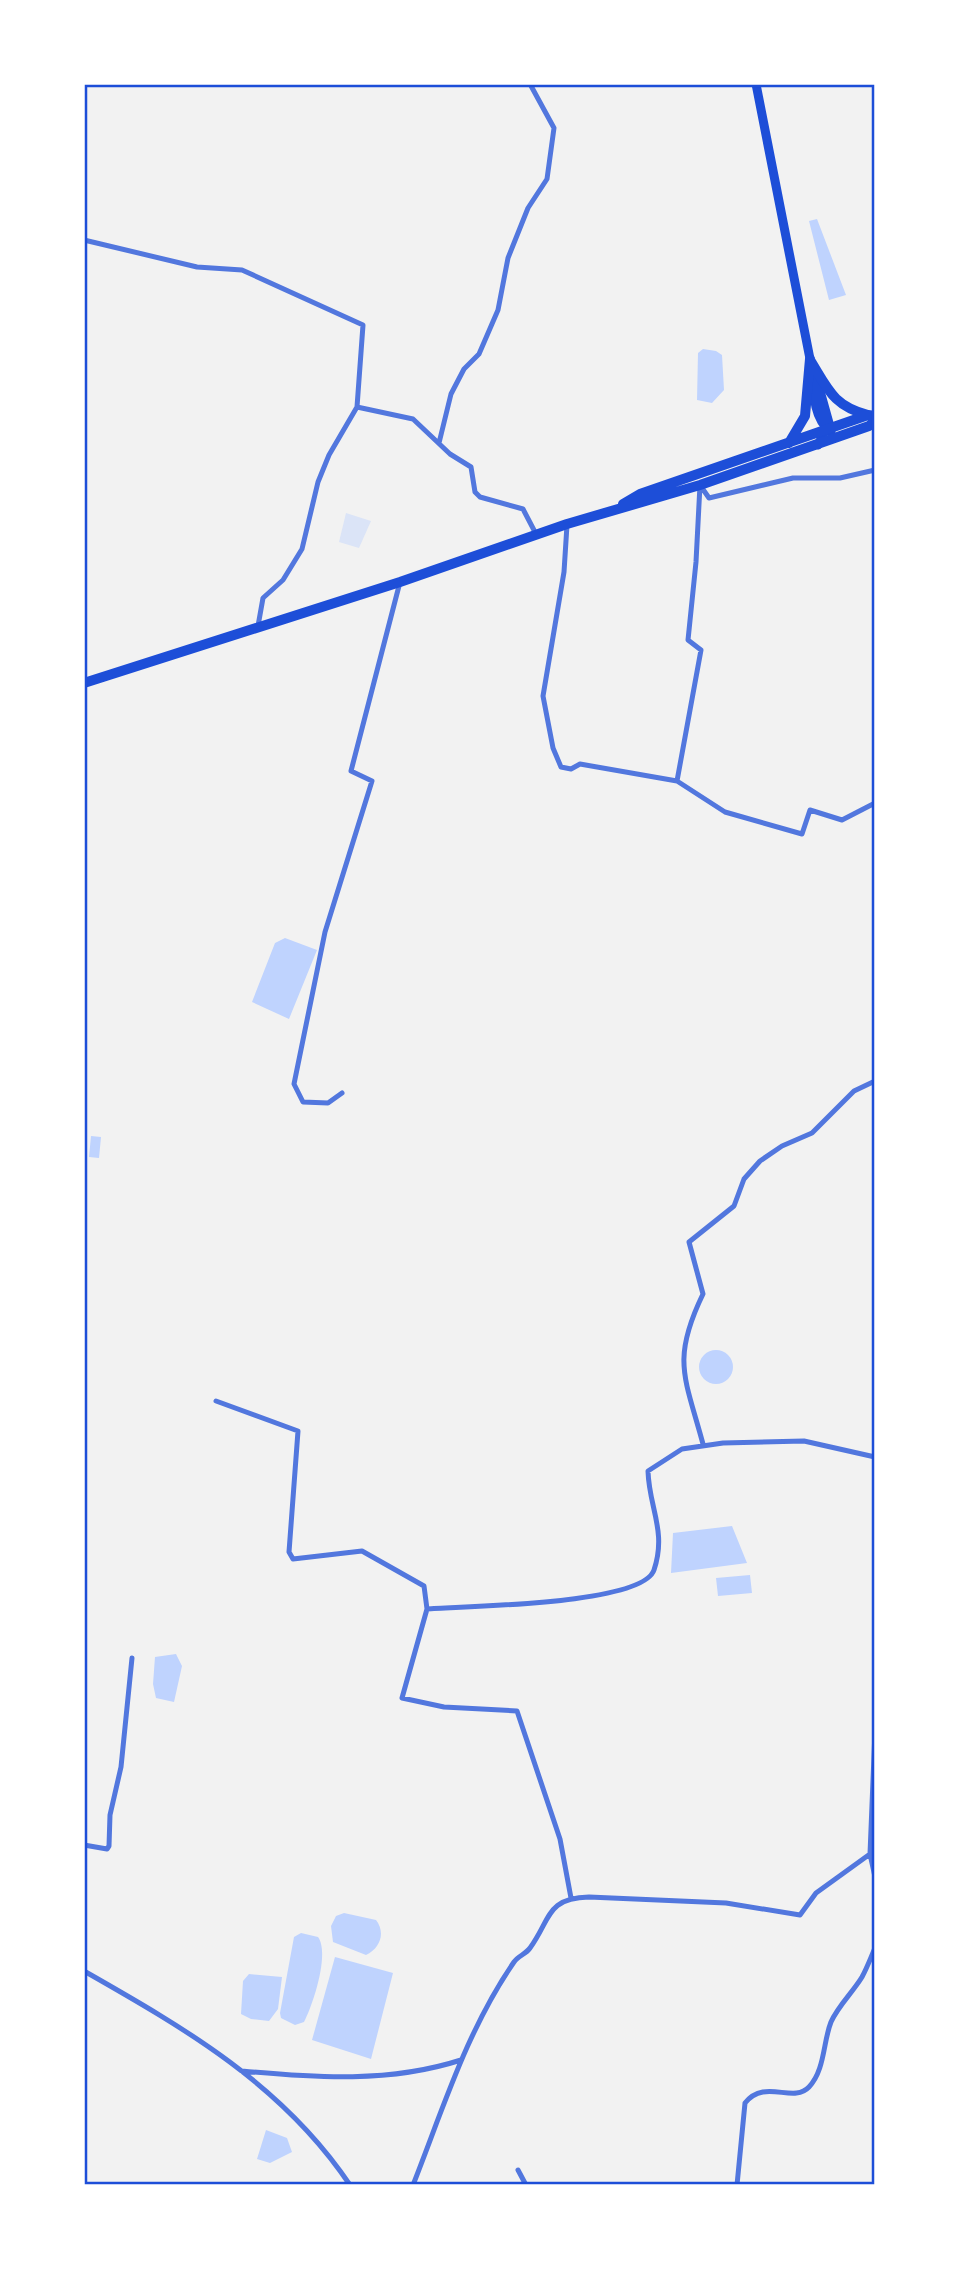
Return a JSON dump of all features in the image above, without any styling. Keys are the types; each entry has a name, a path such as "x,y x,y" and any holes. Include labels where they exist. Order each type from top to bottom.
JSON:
{"highway":[{"path":"810,359 837,402 848,410 873,417"},
{"path":"788,443 797,434 805,416 810,359"},
{"path":"617,508 640,494 873,417"},
{"path":"84,683 400,582 536,534 700,485 817,446 840,438 873,417"}],"main road":[{"path":"756,84 810,359 821,385 828,430 817,446"},
{"path":"828,430 840,438"}],"street":[{"path":"439,443 452,394 464,369 479,354 498,310 508,258 528,208 547,179 554,128 530,84"},
{"path":"84,240 197,267 242,270 363,325 357,407 329,454 318,482 302,549 283,580 263,598 258,626"},
{"path":"357,407 413,418 439,443 471,467 475,492 480,497 523,509 536,534"},
{"path":"700,485 709,498 793,478 840,478 875,470"},
{"path":"677,781 701,650 688,640 700,485"},
{"path":"567,524 555,632 544,679 543,696 552,748 561,767 571,769 580,764 677,781 725,812 802,834 810,810 842,820 875,803"},
{"path":"342,1093 328,1103 303,1102 294,1084 325,932 372,781 351,771 400,582"},
{"path":"703,1444 681,1365 687,1328 703,1294 689,1242 734,1206 744,1179 760,1161 782,1146 813,1133 854,1091 875,1081"},
{"path":"216,1401 298,1431 289,1552 293,1559 362,1551 424,1586 427,1609 402,1698 444,1707 517,1711 560,1839 571,1898"},
{"path":"427,1609 532,1605 598,1594 645,1581 653,1574 660,1529 648,1471 682,1449 703,1444 804,1441 875,1457"},
{"path":"84,1845 107,1849 109,1846 110,1815 121,1767 132,1658"},
{"path":"875,1731 870,1854 875,1877"},
{"path":"413,2185 461,2060 516,1959 529,1950 551,1909 571,1898 726,1903 800,1915 816,1894 870,1854"},
{"path":"737,2185 745,2102 752,2094 761,2091 799,2092 808,2088 820,2067 831,2021 862,1977 875,1948"},
{"path":"84,1971 211,2046 282,2105 350,2185"},
{"path":"241,2071 324,2078 425,2071 461,2060"},
{"path":"518,2170 526,2185"}],"shaded area":[{"path":"346,513 371,521 359,548 339,542"}],"water":[{"path":"817,219 846,295 829,300 809,221"},
{"path":"703,349 722,355 724,390 712,403 697,400 698,353"},
{"path":"285,938 317,950 289,1019 252,1002 275,943"},
{"path":"91,1136 101,1137 99,1158 89,1157"},
{"path":"716,1350 728,1355 733,1367 728,1379 716,1384 704,1379 699,1367 704,1355"},
{"path":"732,1526 747,1563 671,1573 673,1533"},
{"path":"750,1575 752,1593 718,1596 716,1578"},
{"path":"176,1654 182,1666 174,1702 156,1698 153,1684 155,1657"},
{"path":"344,1913 376,1920 379,1925 380,1940 366,1955 333,1942 331,1926 336,1916"},
{"path":"301,1933 318,1937 322,1955 312,2004 304,2022 295,2025 281,2018 280,2013 294,1937"},
{"path":"335,1957 393,1973 371,2059 312,2040"},
{"path":"249,1974 282,1977 278,2009 269,2021 251,2019 241,2014 243,1981"},
{"path":"266,2130 287,2138 292,2152 270,2163 257,2159"}]}
